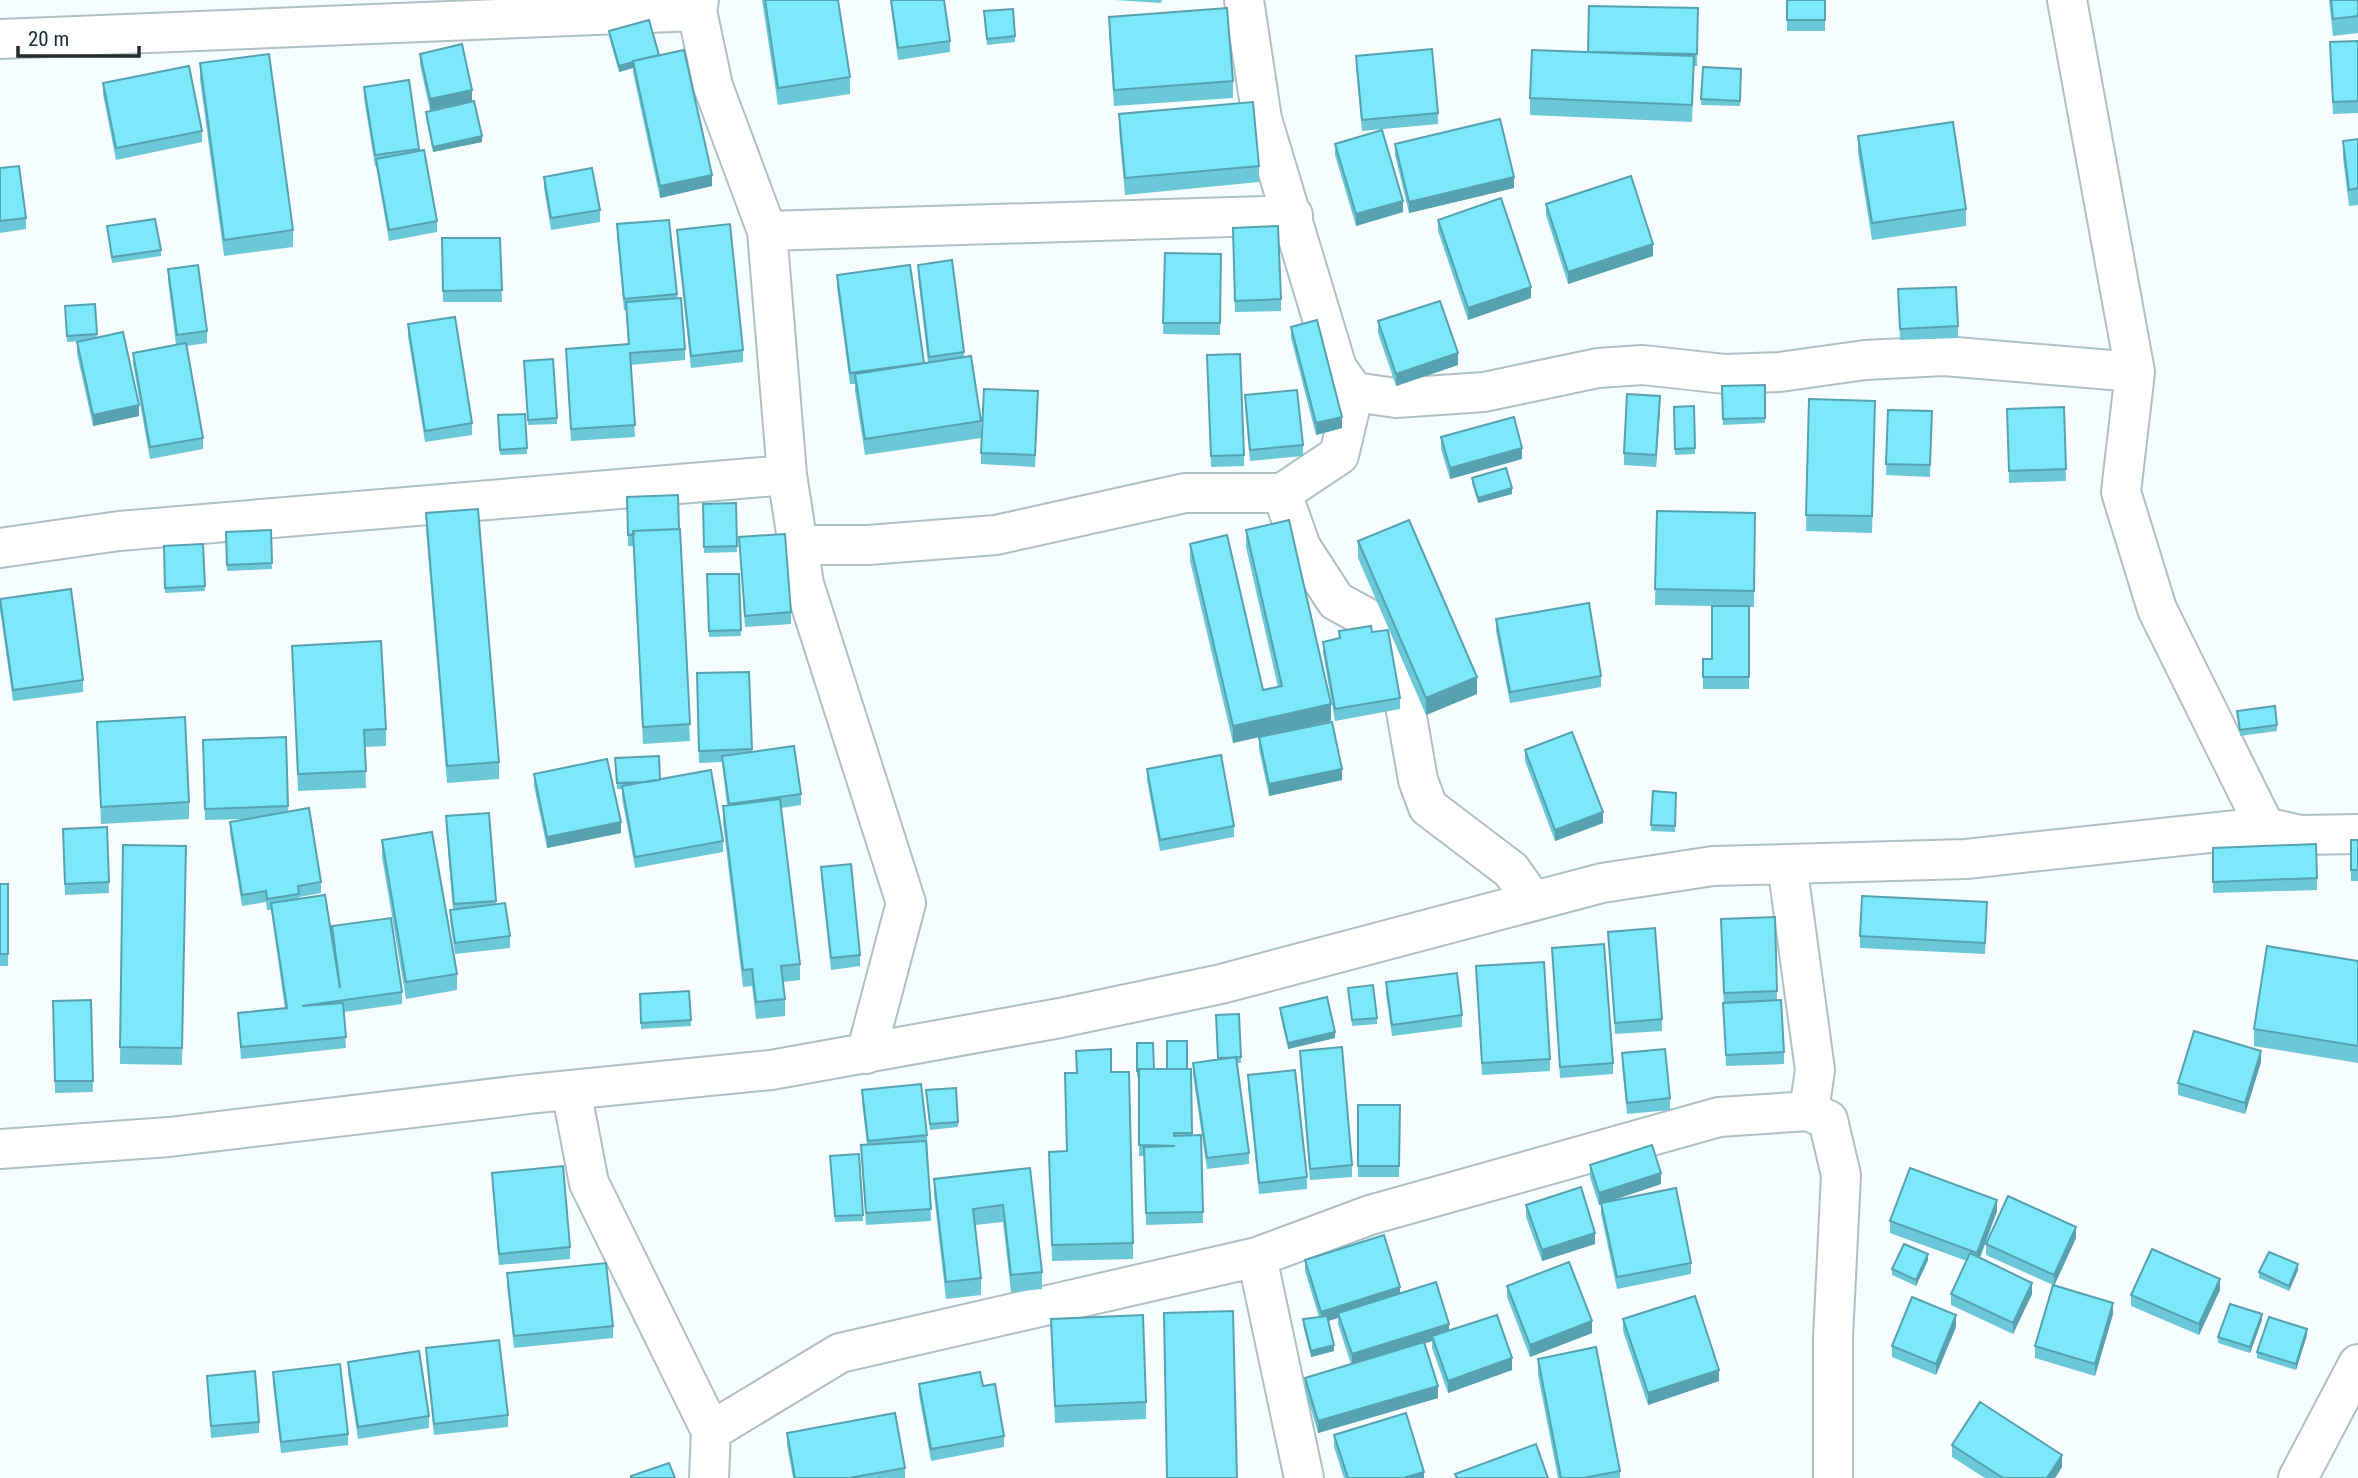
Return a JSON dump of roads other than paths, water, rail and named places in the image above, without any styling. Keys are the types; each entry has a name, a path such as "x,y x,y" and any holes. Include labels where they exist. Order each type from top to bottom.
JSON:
{"street":[{"path":"1244,0 1262,119 1337,368 1354,391 1396,398 1484,392 1598,368 1643,365 1725,374 1780,372 1865,360 1944,356 2136,372"},
{"path":"2067,0 2136,372 2122,492 2157,609 2265,827"},
{"path":"0,39 698,6 713,86 767,231 786,475 804,584 906,903 866,1054"},
{"path":"767,231 1293,215"},
{"path":"798,545 868,545 996,535 1185,493 1282,494 1339,456 1354,391"},
{"path":"0,548 119,531 786,475"},
{"path":"1282,494 1301,547 1336,601 1386,628 1399,671 1418,780 1428,807 1511,870 1533,901"},
{"path":"0,1149 169,1138 571,1090 771,1070 866,1054 1221,984 1602,883 1713,866 1966,859 2265,827 2300,835 2358,834"},
{"path":"1787,864 1815,1070 1809,1111"},
{"path":"571,1090 589,1184 711,1431 709,1478"},
{"path":"711,1431 840,1353 1257,1257 1370,1215 1719,1117 1809,1111 1828,1120 1841,1175 1833,1338 1833,1476"},
{"path":"1257,1257 1304,1478"},
{"path":"2298,1478 2358,1364"}]}
